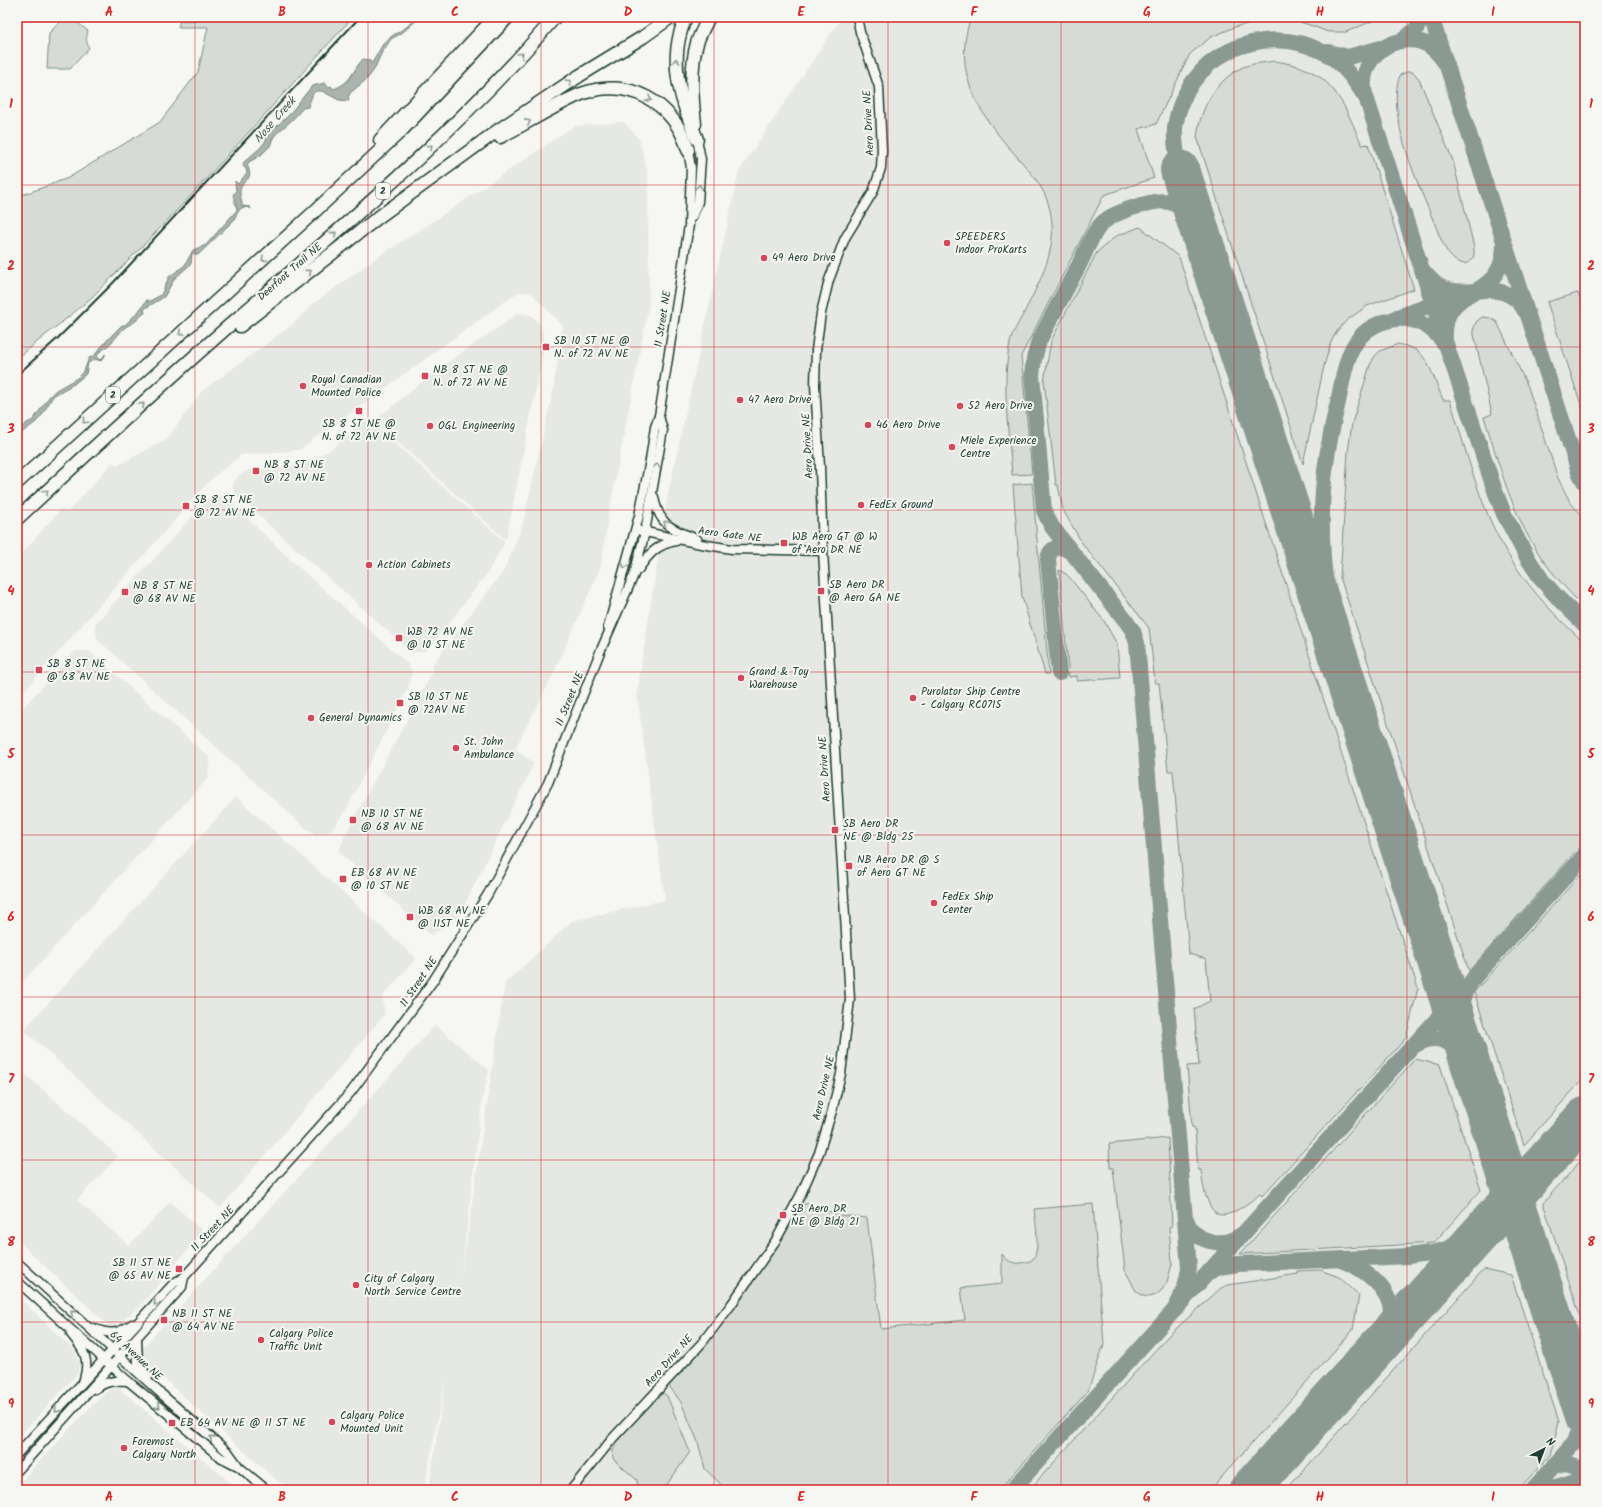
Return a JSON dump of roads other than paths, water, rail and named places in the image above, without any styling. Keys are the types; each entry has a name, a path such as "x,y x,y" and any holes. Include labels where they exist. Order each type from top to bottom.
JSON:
{"highway":[{"path":"313,214 329,192 400,119 495,17"},
{"name":"2","path":"17,484 313,214 403,129 508,17"},
{"name":"Deerfoot Trail NE","path":"17,519 199,353 373,200 454,125 556,17"},
{"path":"199,353 221,341 445,168 562,87 643,37 672,17"},
{"path":"686,17 676,46 676,71 686,112 696,139"},
{"path":"696,139 693,106 694,56 698,41 709,17"},
{"path":"445,168 493,140 568,101 590,92 608,89 622,90 638,94 661,106 676,121 682,131 688,150"}],"street":[{"name":"Aero Drive NE","path":"571,1490 613,1438 701,1344 762,1262 790,1217 819,1152 832,1112 840,1074 850,998 822,551 820,467 815,385 816,350 821,313 829,280 836,257 845,238 865,206 881,168 882,150 879,87 860,32 857,17"},
{"name":"11 Street NE","path":"689,225 698,202 701,159 696,139"},
{"name":"11 Street NE","path":"600,652 636,529 655,427 659,416 689,225 691,168 688,150"},
{"name":"11 Street NE","path":"112,1349 174,1283 184,1277 351,1092 410,1015 488,894 548,783 600,652 634,575 653,492 663,430 659,416"},
{"path":"653,492 656,510 661,520 674,529 714,546"},
{"name":"Aero Gate NE","path":"636,529 714,546 756,550 822,551"},
{"path":"634,575 650,553 656,548 666,542 683,540"},
{"name":"64 Avenue NE","path":"17,1262 120,1357 229,1454 238,1466"},
{"name":"11 Street NE","path":"17,1454 83,1381 108,1362 120,1357 137,1339 182,1288 184,1277"},
{"name":"64 Avenue NE","path":"17,1281 128,1381 220,1457 238,1466 267,1490"},
{"path":"89,1327 104,1332 114,1333 124,1329 143,1317"},
{"path":"60,1319 80,1345 86,1357 87,1368 83,1381"},
{"path":"137,1339 138,1363 158,1390"},
{"path":"44,1441 111,1358 112,1349"},
{"name":"11 Street NE","path":"17,1471 85,1396 108,1362"},
{"path":"85,1396 107,1382 118,1380 128,1381"}],"railway":[{"path":"17,375 57,339 112,284 360,17"}],"place":[{"name":"SPEEDERS Indoor ProKarts","path":"947,243"},
{"name":"49 Aero Drive","path":"764,258"},
{"name":"SB 10 ST NE @ N. of 72 AV NE","path":"546,347"},
{"name":"NB 8 ST NE @ N. of 72 AV NE","path":"425,376"},
{"name":"Royal Canadian Mounted Police","path":"303,386"},
{"name":"47 Aero Drive","path":"740,400"},
{"name":"52 Aero Drive","path":"960,406"},
{"name":"SB 8 ST NE @ N. of 72 AV NE","path":"359,411"},
{"name":"46 Aero Drive","path":"868,425"},
{"name":"OGL Engineering","path":"430,426"},
{"name":"Miele Experience Centre","path":"952,447"},
{"name":"NB 8 ST NE @ 72 AV NE","path":"256,471"},
{"name":"FedEx Ground","path":"861,505"},
{"name":"SB 8 ST NE @ 72 AV NE","path":"186,506"},
{"name":"WB Aero GT @ W of Aero DR NE","path":"784,543"},
{"name":"Action Cabinets","path":"369,565"},
{"name":"SB Aero DR @ Aero GA NE","path":"821,591"},
{"name":"NB 8 ST NE @ 68 AV NE","path":"125,592"},
{"name":"WB 72 AV NE @ 10 ST NE","path":"399,638"},
{"name":"SB 8 ST NE @ 68 AV NE","path":"39,670"},
{"name":"Grand & Toy Warehouse","path":"741,678"},
{"name":"Purolator Ship Centre - Calgary RC0715","path":"913,698"},
{"name":"SB 10 ST NE @ 72AV NE","path":"400,703"},
{"name":"General Dynamics","path":"311,718"},
{"name":"St. John Ambulance","path":"456,748"},
{"name":"NB 10 ST NE @ 68 AV NE","path":"353,820"},
{"name":"SB Aero DR NE @ Bldg 25","path":"835,830"},
{"name":"NB Aero DR @ S of Aero GT NE","path":"849,866"},
{"name":"EB 68 AV NE @ 10 ST NE","path":"343,879"},
{"name":"FedEx Ship Center","path":"934,903"},
{"name":"WB 68 AV NE @ 11ST NE","path":"410,917"},
{"name":"SB Aero DR NE @ Bldg 21","path":"783,1215"},
{"name":"SB 11 ST NE @ 65 AV NE","path":"179,1269"},
{"name":"City of Calgary North Service Centre","path":"356,1285"},
{"name":"NB 11 ST NE @ 64 AV NE","path":"164,1320"},
{"name":"Calgary Police Traffic Unit","path":"261,1340"},
{"name":"Calgary Police Mounted Unit","path":"332,1422"},
{"name":"EB 64 AV NE @ 11 ST NE","path":"172,1423"},
{"name":"Foremost Calgary North","path":"124,1448"}],"water label":[{"name":"Nose Creek","path":"275,120"}]}
